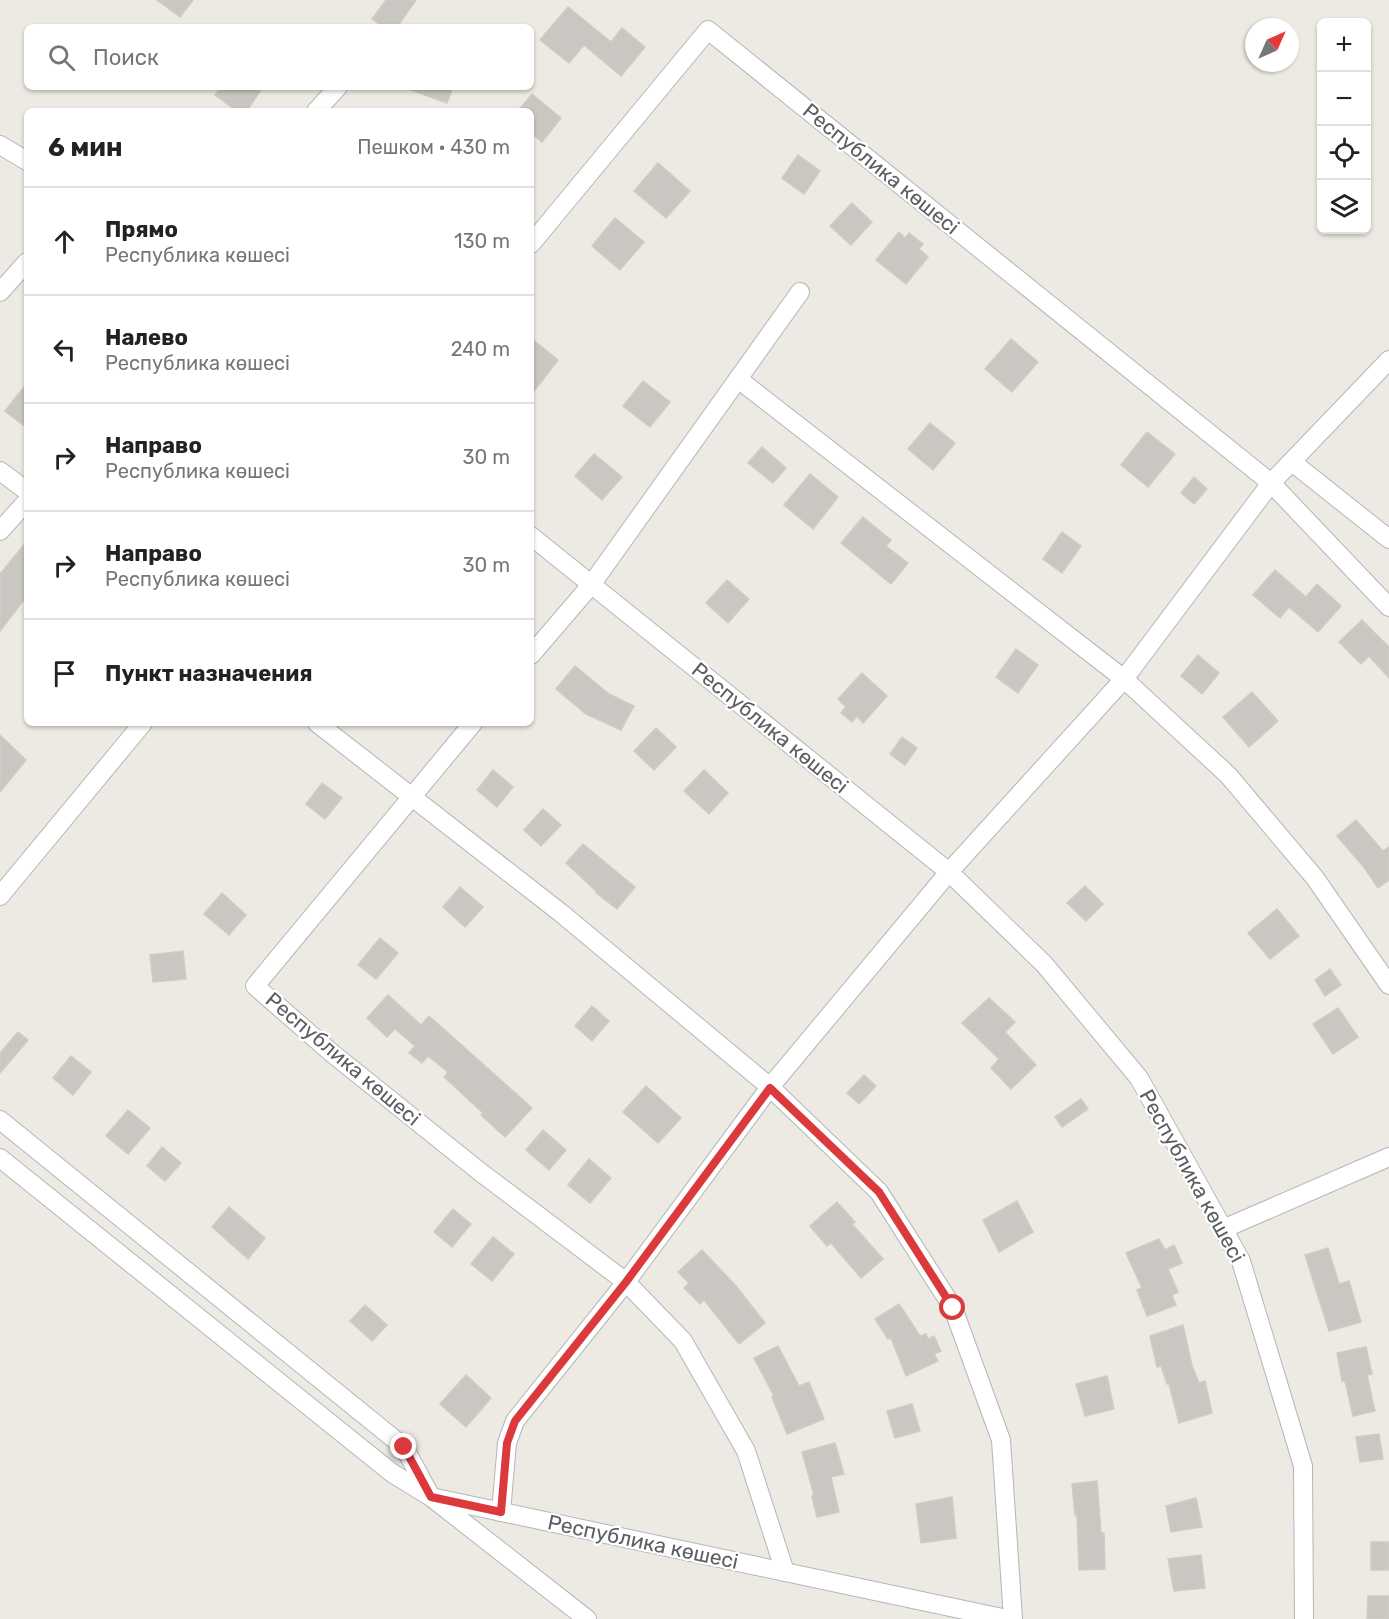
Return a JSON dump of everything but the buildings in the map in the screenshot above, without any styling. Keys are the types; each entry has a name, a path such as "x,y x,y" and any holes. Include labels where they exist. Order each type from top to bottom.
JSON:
{"street":[{"name":"Республика көшесі","path":"534,240 708,30 1271,483 1389,607"},
{"path":"319,108 335,90"},
{"path":"0,145 24,159"},
{"path":"0,292 24,265"},
{"path":"534,652 591,585 800,292"},
{"path":"501,1512 507,1443 515,1421 626,1282 770,1088 949,872 1124,679 1271,483 1389,360"},
{"path":"738,379 1124,679 1228,775 1315,878 1389,985"},
{"path":"1292,462 1389,539"},
{"path":"0,471 24,489"},
{"path":"0,531 24,504"},
{"name":"Республика көшесі","path":"534,538 949,872 1044,964 1139,1078 1241,1262 1303,1466 1304,1619"},
{"path":"0,896 141,726"},
{"path":"321,726 561,913 770,1088 879,1192 953,1308 1001,1440 1013,1619"},
{"name":"Республика көшесі","path":"470,726 255,986 333,1054 478,1171 626,1282 683,1341 746,1451 784,1572"},
{"path":"0,1120 404,1447 431,1497"},
{"path":"1223,1229 1389,1157"},
{"path":"0,1158 392,1473 431,1497 587,1619"},
{"name":"Республика көшесі","path":"431,1497 1007,1619"}],"route":[{"path":"404,1447 431,1497 501,1512 507,1443 515,1421 626,1282 770,1088 879,1192 953,1308"}]}
